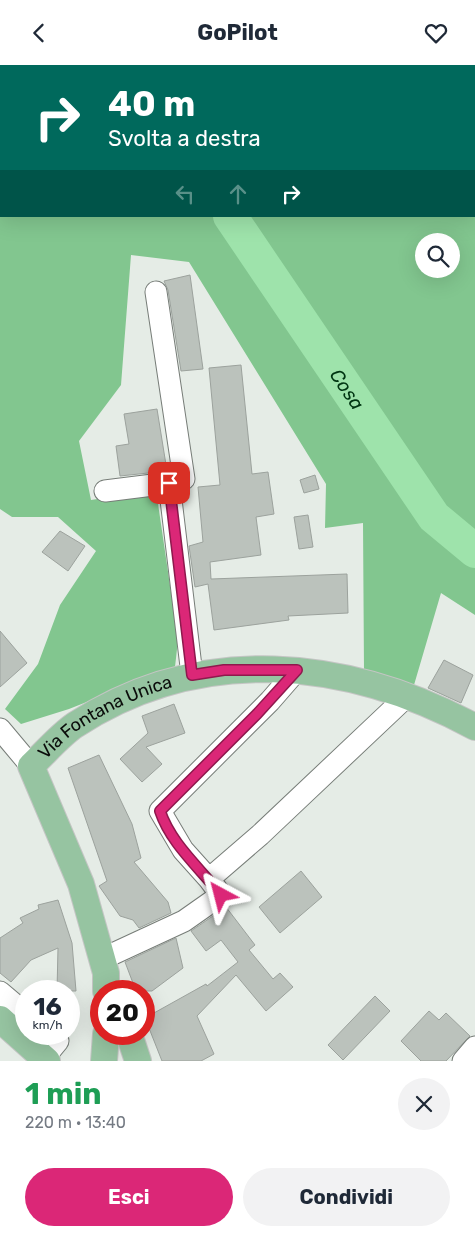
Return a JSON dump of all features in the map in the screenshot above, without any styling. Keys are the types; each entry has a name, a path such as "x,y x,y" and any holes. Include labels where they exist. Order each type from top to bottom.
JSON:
{"main road":[{"name":"Via Fontana Unica","path":"31,766 74,726 132,695 192,675 224,670 297,670 368,682 475,727"},
{"path":"31,766 81,884 107,978"},
{"path":"0,1019 47,1051"},
{"path":"104,1061 105,1045"},
{"path":"132,1045 138,1061"}],"street":[{"path":"106,491 169,483 184,479 156,292"},
{"path":"169,483 192,675"},
{"path":"107,978 221,895 183,850 163,820 160,811 257,714 297,670"},
{"path":"209,879 260,835 406,697"},
{"path":"0,729 31,766"},
{"path":"0,992 15,1005"},
{"path":"463,1061 475,1047"}],"green space":[{"path":"0,217 475,217 475,615 441,593 414,685 364,671 363,523 325,528 326,484 189,262 131,255 121,385 79,441 91,500 156,490 178,640 175,667 69,709 21,724 5,709 38,664 60,605 96,551 58,517 12,517 0,509"}],"building":[{"path":"190,275 203,369 181,371 168,290 164,281"},
{"path":"241,365 252,474 268,472 274,514 256,517 261,555 210,562 211,579 347,574 348,613 288,616 289,620 214,630 208,584 195,587 189,546 203,542 198,487 220,485 209,368"},
{"path":"157,409 167,471 120,476 116,446 129,444 124,414"},
{"path":"315,475 319,489 304,493 300,480"},
{"path":"308,515 313,547 299,549 294,517"},
{"path":"60,531 85,546 68,571 42,552"},
{"path":"0,631 27,663 0,687"},
{"path":"444,660 473,675 461,703 428,688"},
{"path":"174,704 185,733 146,747 162,764 142,782 120,759 148,733 142,716"},
{"path":"99,755 132,824 141,858 134,862 168,902 171,913 139,928 133,920 120,916 99,886 107,881 68,768"},
{"path":"301,871 322,897 280,933 259,907"},
{"path":"58,900 72,943 75,980 57,980 58,948 31,960 11,982 0,973 0,938 23,923 20,918 39,909 38,905"},
{"path":"226,907 255,945 249,950 273,979 280,973 293,987 266,1011 236,975 197,1016 214,1054 201,1061 162,1061 155,1043 155,1012 206,984 207,986 238,962 221,940 206,951 191,931"},
{"path":"176,938 183,968 155,989 155,980 132,980 125,962"},
{"path":"375,996 390,1011 343,1060 328,1045"},
{"path":"429,1011 439,1020 446,1013 470,1036 446,1061 421,1061 401,1041"}],"waterway":[{"name":"Cosa","path":"231,217 434,517 475,551"}],"route":[{"path":"169,483 192,675 224,670 297,670 270,701 160,811 163,820 183,850 221,895"}]}
